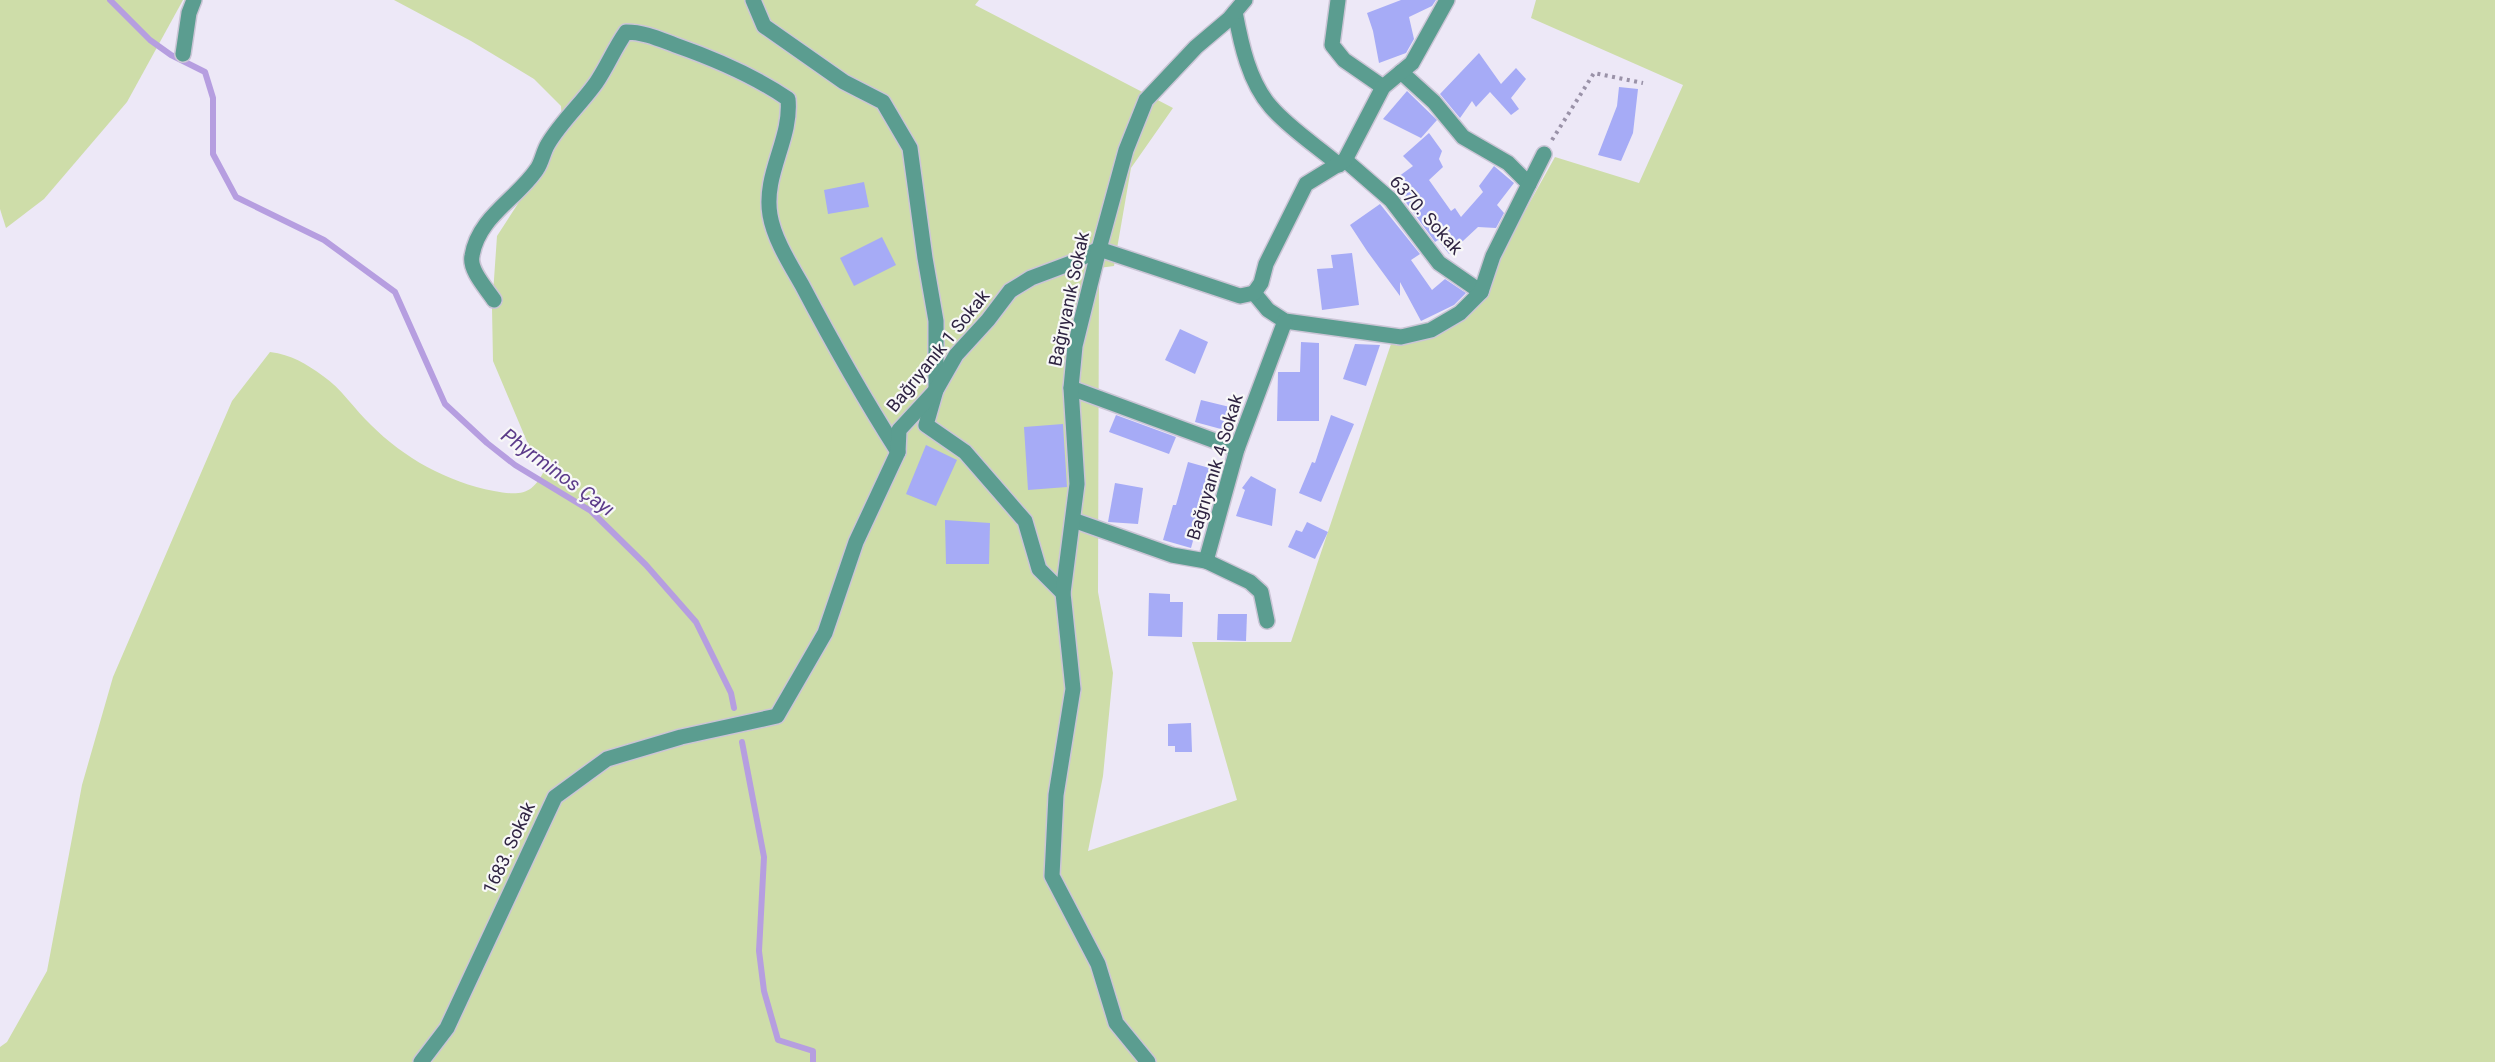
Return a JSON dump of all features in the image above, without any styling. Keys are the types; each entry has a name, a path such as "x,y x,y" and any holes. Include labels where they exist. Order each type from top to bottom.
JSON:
{"street":[{"path":"183,54 189,13 194,0"},
{"path":"753,0 764,26 844,82 883,102 910,148 936,321 936,390 926,425 966,452 1025,521 1039,568 1063,593"},
{"name":"Bağrıyanık Sokak","path":"1148,1062 1116,1023 1098,964 1052,876 1056,795 1073,689 1063,593 1077,484 1071,388 1075,346 1099,249 1126,150 1146,100 1245,0"},
{"path":"1338,0 1332,45 1344,60 1383,87"},
{"path":"1099,249 1240,296 1254,294 1261,283 1266,264 1306,184 1342,163 1383,87 1412,63 1447,0"},
{"name":"6370. Sokak","path":"1235,12 1251,72 1271,106 1391,200 1439,263 1481,292"},
{"path":"494,300 477,274 471,258 477,241 491,217 526,184 538,168 547,145 596,82 626,32 639,32 708,56 762,81 788,99 790,117 769,186 770,216 783,249 853,380 898,452"},
{"path":"1401,72 1434,102 1463,137 1508,163 1528,184"},
{"path":"1254,294 1268,310 1285,321 1401,337 1431,330 1460,313 1481,292 1493,256 1544,154"},
{"name":"Bağrıyanık 1 Sokak","path":"777,716 825,633 856,542 898,452 899,430 936,390 956,355 988,320 1010,291 1030,278 1071,263 1099,249"},
{"name":"Bağrıyanık 4 Sokak","path":"1073,519 1172,555 1206,561 1237,449 1285,321"},
{"path":"1071,388 1237,449"},
{"path":"1206,561 1250,582 1261,592 1267,621"},
{"name":"1683. Sokak","path":"421,1062 447,1028 555,796 608,759 681,737 777,716"}],"path":[{"path":"1544,154 1594,73 1642,83"}],"green space":[{"path":"0,0 183,0 127,102 44,199 6,228 0,209"},
{"path":"394,0 979,0 975,5 1173,108 1131,168 1114,266 1099,268 1098,592 1113,673 1103,776 1088,851 1237,800 1192,642 1291,642 1391,344 1449,327 1485,283 1555,157 1639,183 1683,85 1531,18 1536,0 2495,0 2495,1062 0,1062 0,1047 7,1042 47,971 82,785 113,677 232,401 270,352 298,360 323,376 384,437 412,458 443,475 477,487 503,493 518,493 525,492 536,484 545,469 528,444 493,361 492,308 497,236 563,134 561,106 534,79 471,41"}],"building":[{"path":"1401,0 1436,0 1432,6 1409,17 1414,39 1406,53 1379,63 1367,13"},
{"path":"1479,53 1501,84 1516,68 1526,79 1511,98 1519,109 1511,115 1490,92 1476,107 1472,101 1460,118 1440,94"},
{"path":"1619,87 1638,89 1633,133 1621,161 1598,155 1617,106"},
{"path":"1407,91 1437,120 1421,138 1383,119"},
{"path":"1429,133 1442,151 1439,159 1443,167 1429,180 1451,211 1455,208 1461,217 1483,192 1479,186 1494,166 1514,183 1497,205 1504,213 1496,228 1478,227 1449,254 1438,240 1435,242 1391,182 1413,166 1403,156"},
{"path":"864,182 869,207 828,214 824,190"},
{"path":"1380,204 1420,254 1411,260 1432,290 1445,279 1466,293 1454,305 1421,321 1400,282 1400,296 1367,251 1350,225"},
{"path":"882,237 896,265 854,286 840,258"},
{"path":"1352,253 1359,305 1322,310 1317,269 1333,268 1331,255"},
{"path":"1180,329 1208,342 1195,374 1165,360"},
{"path":"1301,342 1319,343 1319,421 1277,421 1278,372 1300,372"},
{"path":"1355,344 1380,345 1366,386 1343,379"},
{"path":"1201,400 1238,409 1232,432 1195,422"},
{"path":"1116,415 1176,437 1169,454 1109,432"},
{"path":"1331,415 1354,424 1321,502 1299,493 1312,462 1315,463"},
{"path":"1063,424 1067,487 1028,490 1024,427"},
{"path":"926,445 957,460 936,506 906,494"},
{"path":"1188,462 1213,469 1191,548 1163,540"},
{"path":"1251,476 1276,489 1272,526 1236,516 1245,490 1242,488"},
{"path":"1115,483 1143,488 1138,524 1108,522"},
{"path":"945,520 990,523 989,564 946,564"},
{"path":"1307,522 1328,532 1315,559 1288,547 1296,530 1302,532"},
{"path":"1149,593 1170,594 1170,602 1183,602 1182,637 1148,636"},
{"path":"1218,614 1247,614 1246,641 1217,640"},
{"path":"1191,723 1192,752 1175,752 1175,746 1168,746 1168,724"}],"waterway":[{"name":"Phyrminos Çayı","path":"110,0 150,40 171,55 205,72 213,98 213,154 236,197 324,240 395,292 445,404 487,443 515,465 591,511 646,565 696,622 731,693 734,708"},
{"name":"Phyrminos Çayı","path":"742,742 764,857 759,951 764,991 778,1040 813,1051 813,1062"}]}
